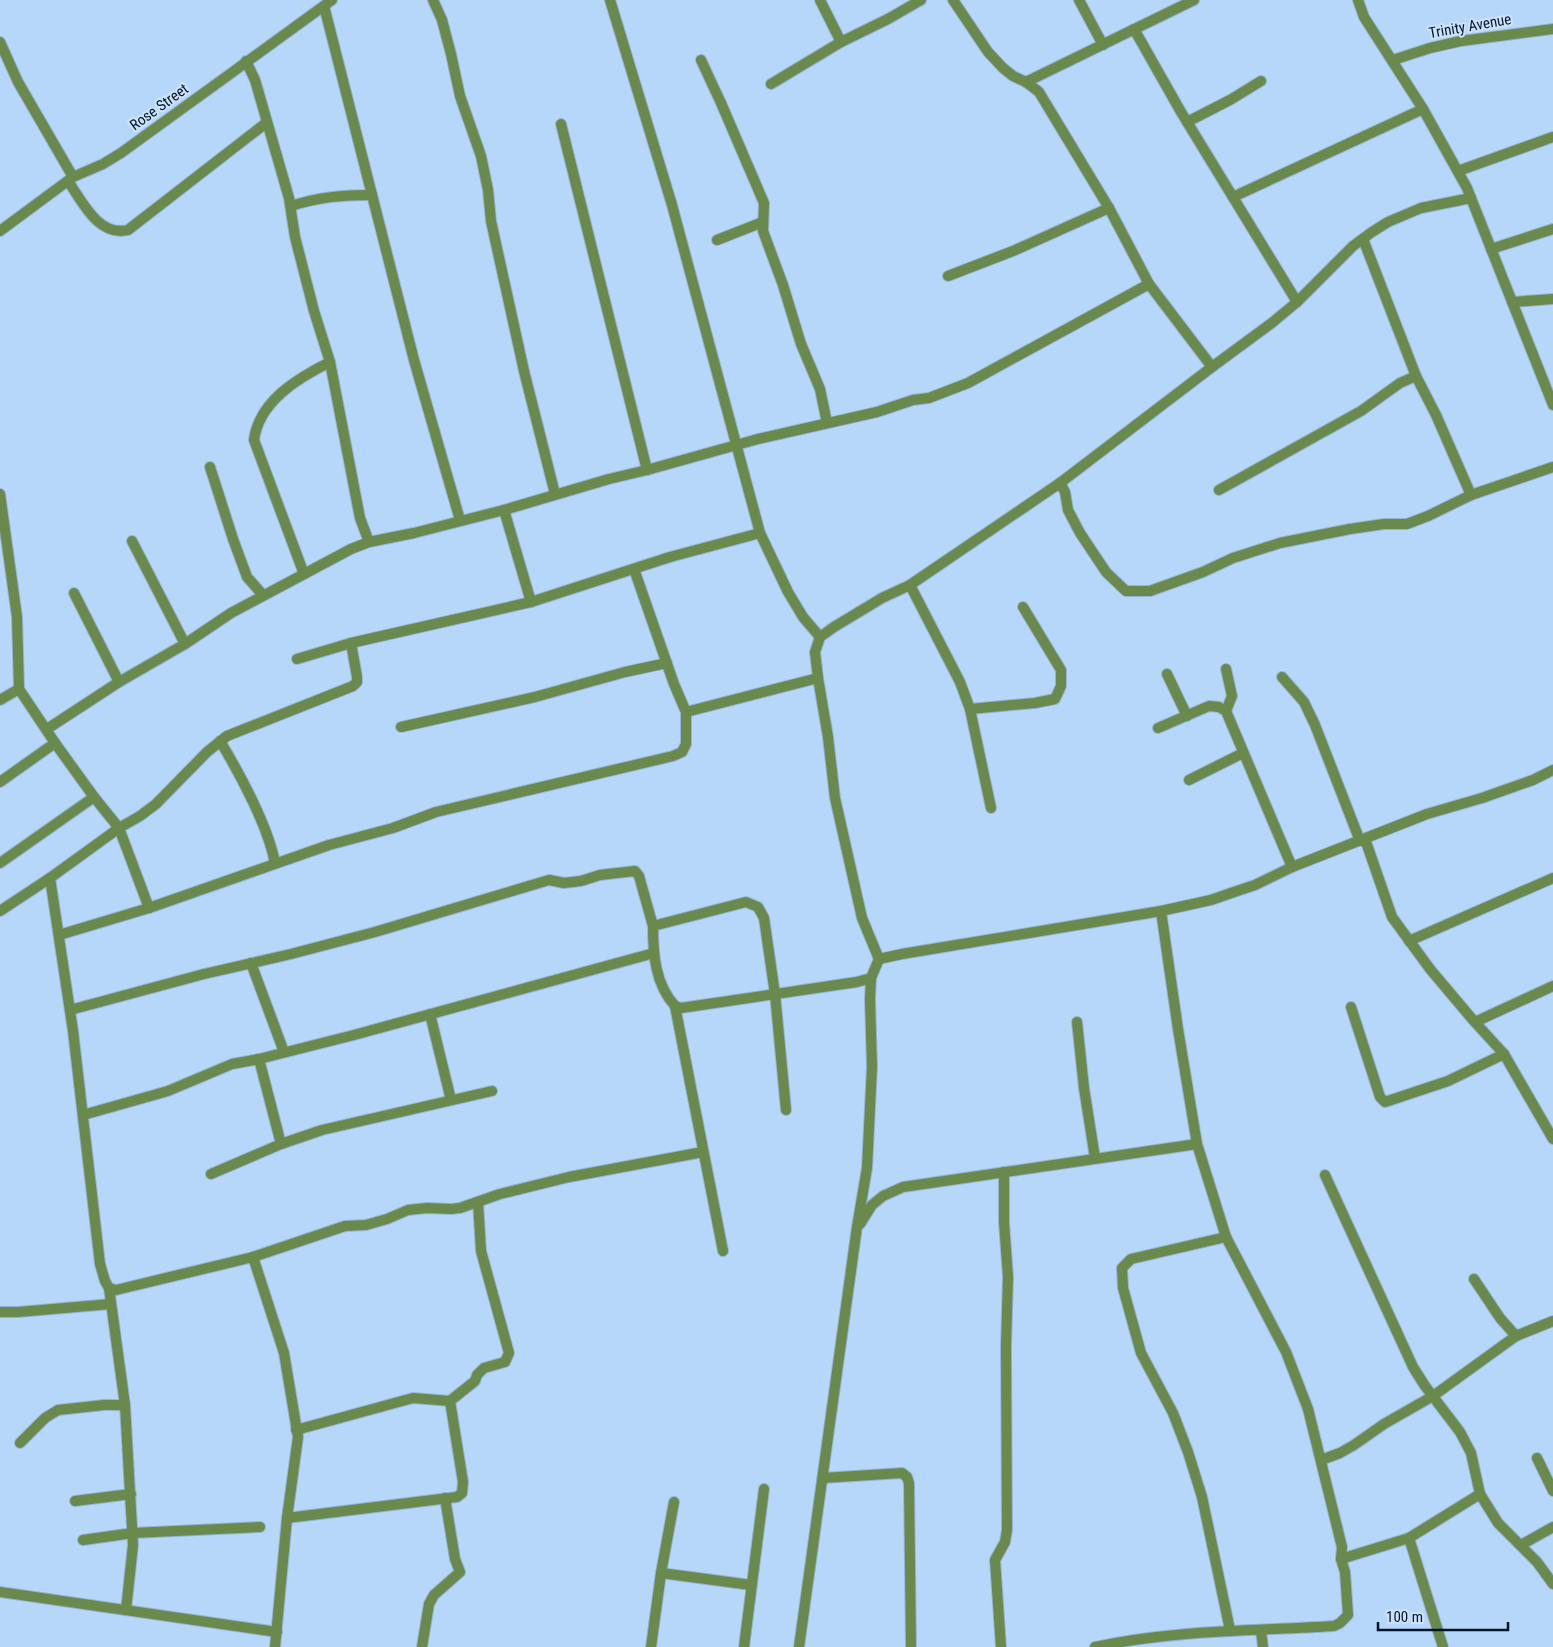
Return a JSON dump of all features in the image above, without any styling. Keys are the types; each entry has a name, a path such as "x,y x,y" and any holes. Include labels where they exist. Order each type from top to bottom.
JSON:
{"street":[{"path":"433,0 442,20 460,96 481,156 488,190 490,221 524,371 555,494"},
{"path":"610,0 672,205 760,533 788,592 803,617 820,637"},
{"path":"820,0 841,42"},
{"path":"772,84 841,42 921,0"},
{"path":"953,0 988,52 1013,76 1026,82 1039,92 1109,208 1149,284 1212,367"},
{"path":"1079,0 1103,44"},
{"path":"1026,82 1194,0"},
{"path":"1358,0 1364,17 1423,109 1471,198 1553,406"},
{"path":"328,3 372,195 414,360 460,520"},
{"name":"Rose Street","path":"2,226 71,179 121,153 328,3"},
{"path":"1134,29 1187,122 1297,302"},
{"name":"Trinity Avenue","path":"1393,60 1461,40 1553,29"},
{"path":"0,42 18,82 84,205 102,226 117,230 128,230 266,123"},
{"path":"701,60 764,203 764,231 783,284 800,344 820,389 828,423"},
{"path":"246,61 254,80 291,206 295,236 314,311 330,362 360,518 369,542"},
{"path":"1187,122 1230,100 1261,81"},
{"path":"1233,197 1423,109"},
{"path":"560,124 647,470"},
{"path":"1458,171 1553,137"},
{"path":"291,206 316,198 337,195 372,195"},
{"path":"799,1647 857,1227 867,1168 872,1067 871,978 879,959 862,918 835,798 815,652 820,637 882,598 910,585 1060,483 1273,322 1297,302 1353,246 1388,222 1414,211 1471,198"},
{"path":"948,276 1013,251 1109,208"},
{"path":"716,240 763,222"},
{"path":"1491,249 1553,229"},
{"path":"1363,239 1416,376 1436,415 1471,495"},
{"path":"47,729 119,682 185,644 263,595 351,549 369,542 414,533 504,510 555,494 758,439 877,412 913,400 929,398 968,384 1149,284"},
{"path":"1512,302 1553,299"},
{"path":"304,574 254,440 256,428 268,408 282,391 304,375 330,362"},
{"path":"1219,490 1361,411 1400,383 1416,376"},
{"path":"210,467 232,539 247,577 263,595"},
{"path":"1060,483 1065,492 1068,510 1080,533 1106,572 1126,591 1150,591 1202,572 1233,558 1280,543 1350,529 1384,524 1407,524 1471,495 1553,467"},
{"path":"0,494 17,617 19,689 55,743 119,828 149,908"},
{"path":"504,510 531,602"},
{"path":"297,659 351,643 531,602 634,569 760,533"},
{"path":"132,541 185,644"},
{"path":"59,936 149,908 329,845 392,828 436,812 673,756 682,752 686,744 686,712 680,700 634,569"},
{"path":"910,585 956,674 970,709 991,808"},
{"path":"74,594 119,682"},
{"path":"970,709 1035,703 1054,699 1061,686 1061,670 1023,607"},
{"path":"0,911 156,804 227,736 353,686 357,678 351,643"},
{"path":"401,727 535,696 625,672 667,664"},
{"path":"1226,669 1232,696 1226,711"},
{"path":"1167,674 1186,716"},
{"path":"1282,677 1304,702 1315,725 1363,840 1392,917 1475,1022 1504,1054 1553,1139"},
{"path":"686,712 818,678"},
{"path":"0,700 19,689"},
{"path":"1158,728 1209,706 1219,706 1226,711 1292,867"},
{"path":"220,741 242,780 270,843 275,863"},
{"path":"0,782 55,743"},
{"path":"1189,780 1243,753"},
{"path":"879,959 1161,911 1211,900 1255,885 1292,867 1427,814 1482,798 1533,780 1553,770"},
{"path":"0,863 94,797"},
{"path":"70,1010 251,962 291,954 374,932 549,880 564,883 616,872 635,871 639,876 653,926 654,953 662,986 669,1000 675,1006 682,1008 857,982 871,978"},
{"path":"50,878 70,1010 100,1264 109,1288 112,1304 126,1405 133,1533 126,1610"},
{"path":"1410,941 1553,878"},
{"path":"653,926 746,902 758,907 764,918 775,994 786,1110"},
{"path":"1095,1647 1148,1642 1230,1630 1261,1631 1334,1626 1348,1615 1345,1572 1341,1559 1342,1547 1308,1409 1286,1352 1226,1237 1197,1144 1161,911"},
{"path":"83,1115 168,1091 232,1064 259,1059 654,953"},
{"path":"251,962 284,1052"},
{"path":"1475,1022 1553,986"},
{"path":"675,1006 723,1250"},
{"path":"1351,1006 1380,1097 1385,1102 1448,1081 1504,1054"},
{"path":"430,1014 451,1100"},
{"path":"1077,1022 1084,1088 1095,1158"},
{"path":"259,1059 281,1144"},
{"path":"211,1174 281,1144 322,1130 492,1091"},
{"path":"857,1227 872,1205 883,1196 903,1187 1197,1144"},
{"path":"109,1288 116,1290 254,1257 345,1226 366,1225 388,1219 408,1210 427,1208 451,1209 500,1194 569,1177 703,1152"},
{"path":"1001,1647 995,1560 1005,1542 1007,1530 1006,1346 1008,1277 1004,1222 1004,1172"},
{"path":"1325,1176 1413,1367 1432,1396 1460,1432 1471,1453 1480,1494 1498,1523 1537,1562 1553,1584"},
{"path":"296,1430 413,1398 450,1401 475,1381 477,1375 484,1368 505,1362 508,1352 481,1251 478,1202"},
{"path":"1226,1237 1130,1259 1122,1268 1121,1274 1141,1353 1173,1414 1202,1496 1230,1630"},
{"path":"254,1257 284,1353 298,1437 287,1518 275,1647"},
{"path":"1474,1279 1500,1318 1516,1336"},
{"path":"0,1312 112,1304"},
{"path":"1320,1460 1347,1449 1384,1424 1432,1396 1516,1336 1553,1321"},
{"path":"287,1518 457,1497 462,1493 463,1482 450,1401"},
{"path":"20,1443 45,1418 58,1410 104,1405 126,1405"},
{"path":"1537,1458 1553,1491"},
{"path":"822,1478 902,1473 907,1477 909,1483 911,1647"},
{"path":"744,1647 764,1489"},
{"path":"75,1501 130,1494"},
{"path":"1341,1559 1409,1538 1480,1494"},
{"path":"422,1647 430,1604 434,1595 460,1572 455,1559 445,1498"},
{"path":"651,1647 661,1574 674,1502"},
{"path":"83,1540 133,1533 260,1527"},
{"path":"1521,1545 1553,1527"},
{"path":"1409,1538 1443,1647"},
{"path":"661,1574 751,1585"},
{"path":"0,1592 276,1632"},
{"path":"1261,1631 1263,1647"}]}
